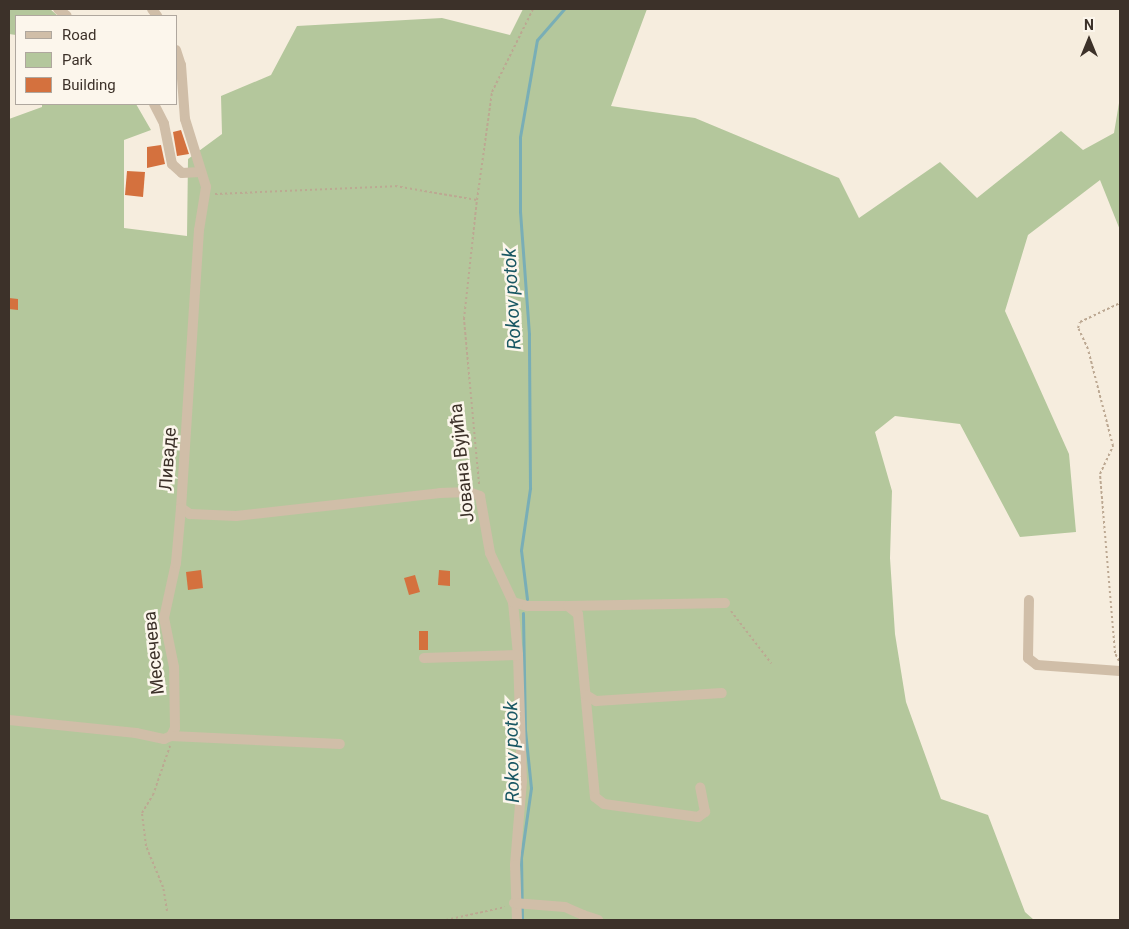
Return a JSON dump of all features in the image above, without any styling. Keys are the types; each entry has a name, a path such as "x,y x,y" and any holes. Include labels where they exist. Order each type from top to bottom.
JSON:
{"street":[{"name":"Ливаде","path":"178,56 181,65 184,120 196,150 200,172 206,187 199,230 181,508 190,514 236,516 440,493 469,492 480,496"},
{"path":"154,105 164,124 172,164 182,173 200,172"},
{"name":"Јована Вујића","path":"480,496 490,553 513,602 518,655 522,781 520,902 517,920"},
{"name":"Месечева","path":"171,736 175,728 174,667 164,618 176,563 181,508"},
{"path":"1029,600 1028,658 1036,665 1120,671"},
{"path":"513,602 527,606 725,603"},
{"path":"568,606 579,620 592,790 599,801 698,818 705,812 700,787"},
{"path":"424,658 518,655"},
{"path":"586,695 596,701 722,693"},
{"path":"9,720 136,733 164,739 171,736 340,744"},
{"path":"520,902 565,907 584,917 598,920"}],"path":[{"name":"Јована Вујића","path":"480,496 464,319 477,200 492,92 533,9"},
{"path":"206,194 395,186 477,200"},
{"path":"1120,303 1080,322 1078,328 1088,349 1113,446 1100,474 1115,653 1120,663"},
{"path":"725,603 771,663"},
{"path":"167,911 163,887 146,846 142,813 153,795 170,748 171,736"},
{"path":"446,920 520,902"}],"green space":[{"path":"9,9 50,9 57,15 15,15 15,35 9,34"},
{"path":"523,9 647,9 611,106 695,118 839,178 859,218 940,162 977,198 1061,131 1083,150 1114,133 1120,97 1120,230 1100,180 1028,235 1005,311 1069,454 1076,532 1020,537 960,424 895,416 875,432 892,491 890,558 895,634 906,702 941,799 988,815 1025,912 1034,920 9,920 9,119 42,107 42,105 137,105 151,130 124,140 124,228 187,236 188,159 222,134 221,96 271,75 297,26 442,18 510,35"}],"building":[{"path":"181,130 189,154 177,156 173,132"},
{"path":"161,145 165,164 147,168 147,147"},
{"path":"127,171 145,172 143,197 125,195"},
{"path":"9,298 18,299 18,310 9,309"},
{"path":"201,570 203,588 188,590 186,572"},
{"path":"439,570 450,571 450,586 438,585"},
{"path":"415,575 420,592 409,595 404,578"},
{"path":"419,631 428,631 428,650 419,650"}],"waterway":[{"name":"Rokov potok","path":"527,599 521,550 530,488 529,334 520,211 520,137 537,40 564,9"},
{"name":"Rokov potok","path":"522,920 521,858 531,788 525,730 523,613"}]}
